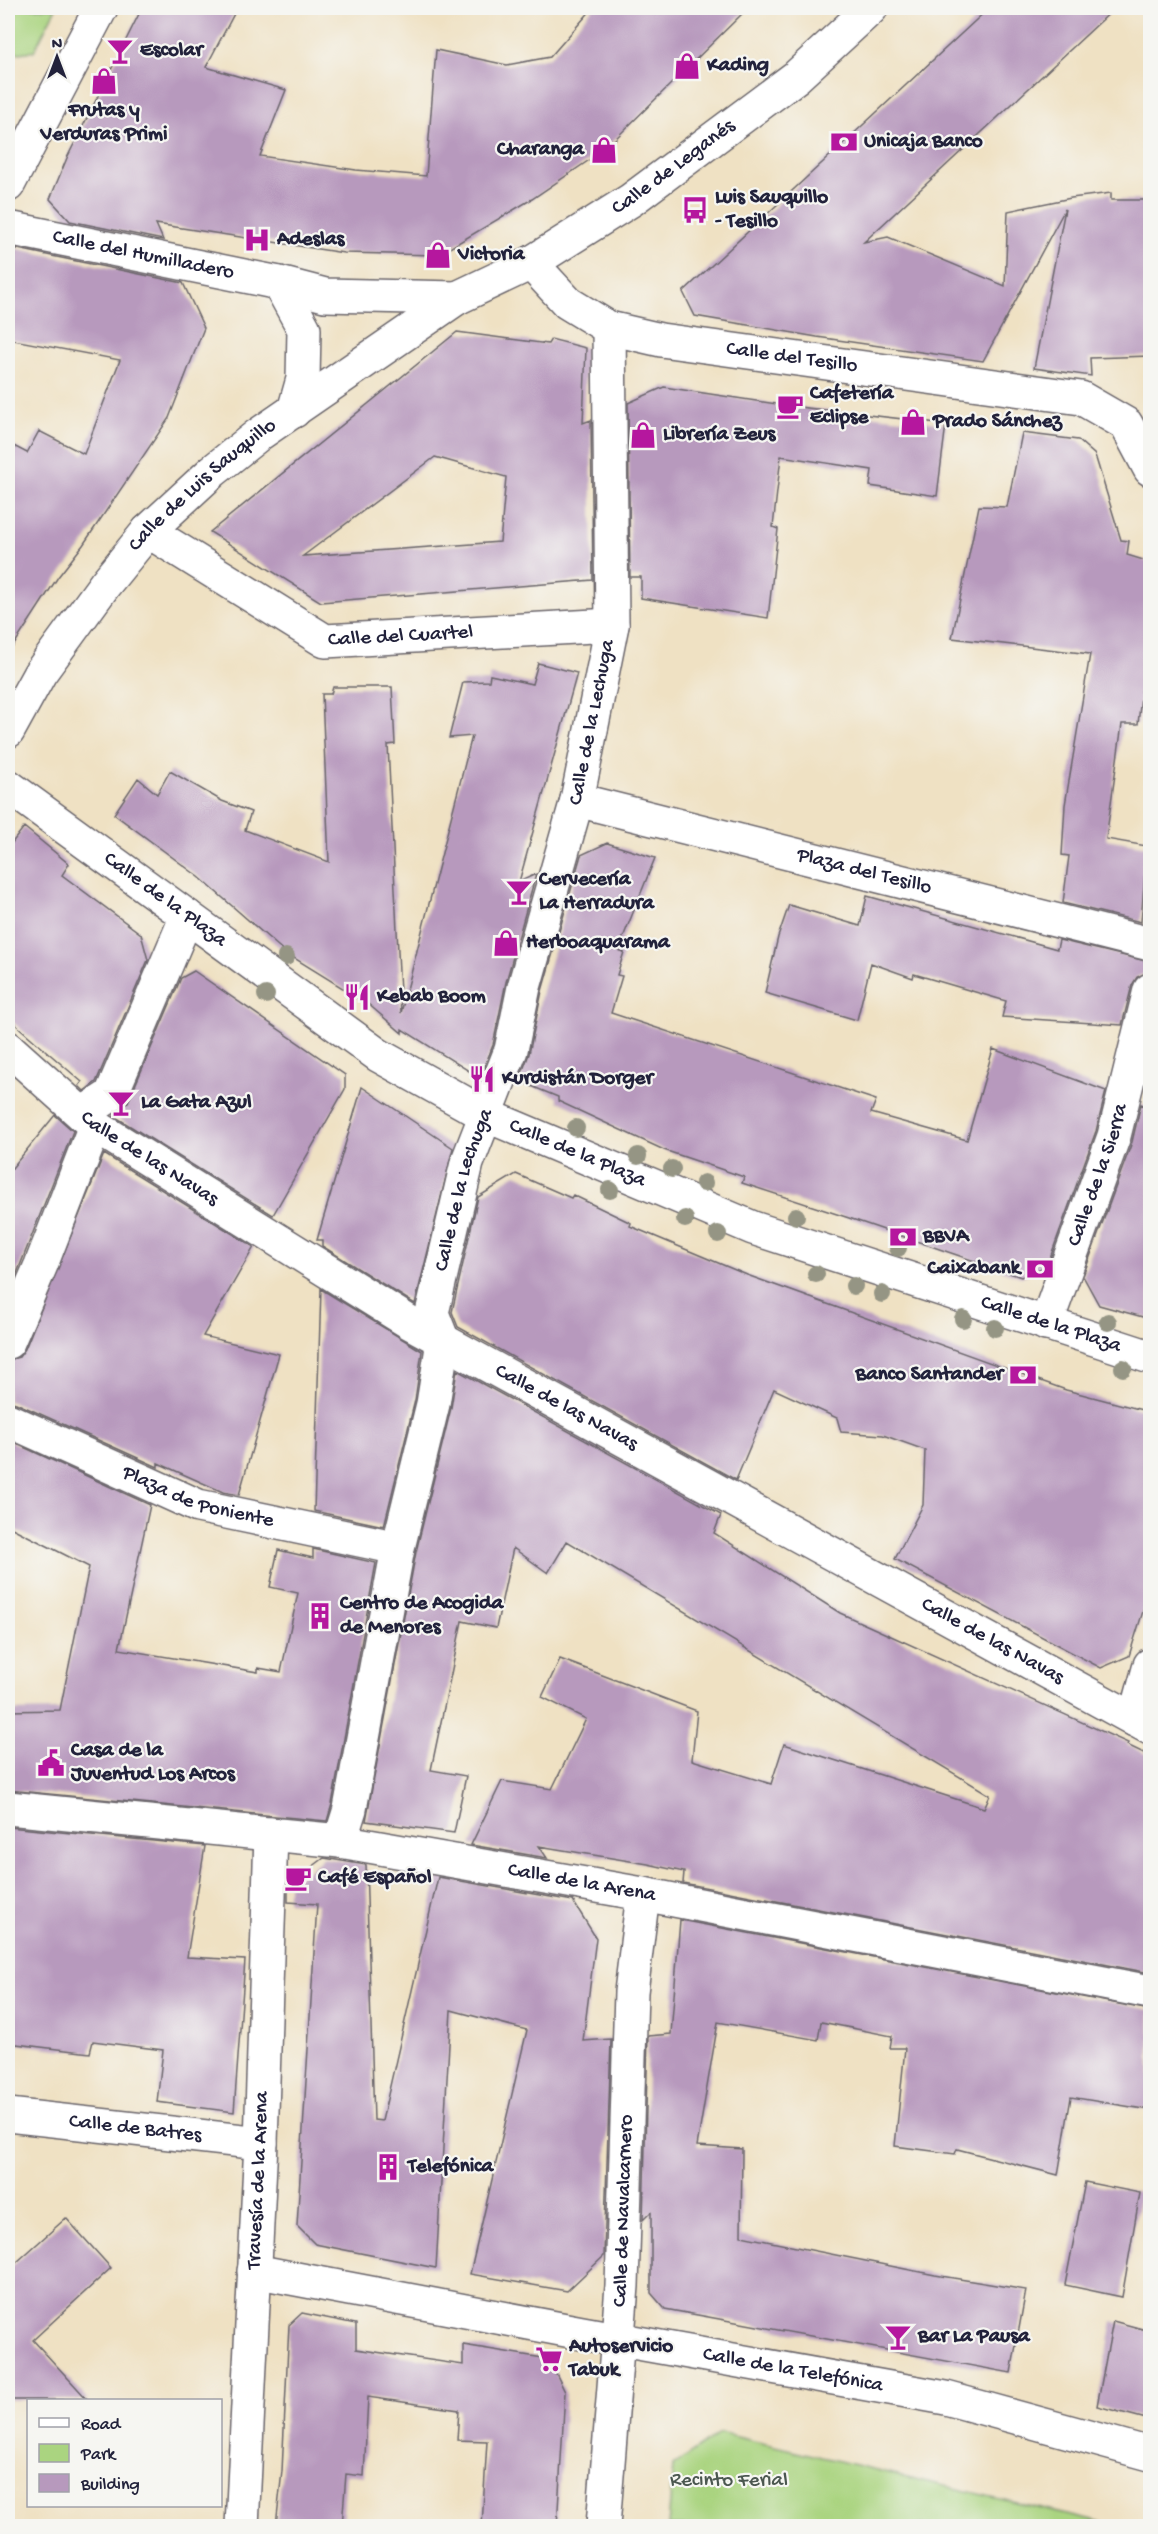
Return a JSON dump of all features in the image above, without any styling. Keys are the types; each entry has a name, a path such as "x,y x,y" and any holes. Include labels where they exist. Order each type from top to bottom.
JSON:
{"street":[{"path":"8,185 101,8"},
{"name":"Calle de Leganés","path":"458,298 531,263 631,200 796,76 871,8"},
{"name":"Calle del Humilladero","path":"8,228 279,283 325,295 458,298"},
{"name":"Calle del Tesillo","path":"531,263 568,303 609,328 661,340 1081,398 1126,424 1150,468"},
{"path":"279,283 304,329 303,379 294,411"},
{"name":"Calle de Luis Sauquillo","path":"8,731 60,644 148,531 213,471 294,411 458,298"},
{"name":"Calle de la Lechuga","path":"443,1341 432,1314 467,1163 511,1050 524,987 577,800 612,625 609,328"},
{"name":"Calle del Cuartel","path":"148,531 326,641 612,625"},
{"name":"Calle de la Plaza","path":"8,786 378,1055 486,1115 753,1228 1150,1357"},
{"name":"Plaza del Tesillo","path":"577,800 1150,944"},
{"path":"8,1342 41,1265 89,1120 111,1095 187,916"},
{"name":"Calle de la Sierra","path":"1046,1324 1114,1136 1150,990"},
{"name":"Calle de las Navas","path":"8,1048 89,1120 409,1322 1143,1724"},
{"path":"340,1842 350,1809 398,1548 433,1404 443,1341"},
{"name":"Plaza de Poniente","path":"8,1420 198,1506 398,1548"},
{"path":"1143,1724 1150,1665"},
{"name":"Calle de la Arena","path":"8,1808 340,1842 643,1894 1150,1992"},
{"name":"Travesía de la Arena","path":"242,2526 261,2143 272,1834"},
{"name":"Calle de Navalcarnero","path":"603,2526 622,2286 631,1992 643,1894"},
{"name":"Calle de Batres","path":"8,2115 261,2143"},
{"name":"Calle de la Telefónica","path":"254,2271 946,2398 1150,2454"}],"green space":[{"path":"8,8 56,8 34,51 18,53 8,51"},
{"name":"Recinto Ferial","path":"720,2433 1114,2526 668,2526 673,2466"}],"building":[{"path":"142,8 237,8 206,67 286,90 260,156 356,170 426,176 436,50 507,65 550,57 593,8 748,8 604,150 532,199 438,255 344,253 156,224 163,240 70,221 50,199 67,158"},
{"path":"989,8 1115,8 864,242 888,237 1005,286 1008,211 1071,198 1111,193 1111,200 1150,200 1150,356 1090,358 1091,376 1034,368 1065,209 983,361 817,337 695,316 683,292"},
{"path":"8,247 183,283 204,328 169,418 83,545 58,577 8,654 8,443 27,453 39,431 84,454 120,360 8,339"},
{"path":"457,332 548,344 551,339 586,348 583,423 591,420 593,580 321,602 210,532","holes":["435,457 506,477 500,542 303,556"]},
{"path":"664,387 790,406 946,424 937,496 870,486 872,470 781,456 773,527 778,529 768,618 641,598 641,577 630,577 628,403"},
{"path":"1022,433 1078,440 1095,455 1121,540 1129,541 1127,555 1150,562 1150,661 1145,660 1138,724 1122,724 1106,839 1147,846 1141,922 1063,903 1069,856 1062,855 1065,805 1090,654 952,638 979,506 1007,507"},
{"path":"538,663 577,673 519,882 536,874 506,982 493,1045 480,1078 402,1029 402,1033 367,1003 286,953 199,877 114,814 138,778 157,794 170,771 222,801 251,812 245,830 329,862 322,694 331,694 333,687 392,687 395,744 388,745 401,1013 472,736 449,738 463,682 489,681 490,675 532,684"},
{"path":"24,827 69,864 62,875 141,934 148,960 96,1082 84,1091 79,1086 82,1082 8,1018 8,848"},
{"path":"607,843 655,858 618,950 624,952 617,975 622,976 611,1013 876,1100 871,1113 967,1140 993,1049 1106,1091 1096,1131 1047,1266 1021,1277 742,1183 744,1177 664,1150 558,1101 558,1097 519,1081 529,1054 542,991 581,855"},
{"path":"867,896 1057,949 1059,940 1150,962 1150,972 1137,977 1132,985 1122,1025 1002,1017 1006,1001 914,974 913,978 871,963 857,1020 765,993 778,937 789,905 860,926"},
{"path":"194,971 345,1075 345,1089 273,1215 114,1116 128,1102 181,978"},
{"path":"362,1087 453,1148 415,1304 322,1246 322,1240 317,1240"},
{"path":"1141,1104 1150,1108 1150,1319 1099,1305 1083,1276 1132,1142"},
{"path":"55,1115 73,1131 8,1296 8,1173"},
{"path":"104,1154 254,1247 203,1336 279,1354 239,1495 223,1492 158,1463 158,1467 8,1401 8,1360 19,1357 25,1349"},
{"path":"516,1174 571,1198 573,1195 631,1223 630,1226 747,1275 1066,1390 1150,1412 1150,1589 1129,1656 1101,1668 895,1559 923,1505 925,1450 883,1435 841,1432 837,1418 774,1389 736,1480 458,1327 452,1312 478,1197"},
{"path":"321,1289 422,1351 415,1400 384,1526 314,1511"},
{"path":"457,1370 721,1515 714,1533 840,1613 1128,1743 1127,1745 1150,1756 1150,1973 683,1883 684,1872 648,1864 539,1846 547,1858 471,1845 502,1781 552,1789 586,1719 542,1697 560,1659 697,1711 692,1760 771,1784 784,1744 984,1808 990,1795 567,1541 548,1573 513,1548 496,1628 462,1621 431,1770 466,1776 454,1833 366,1821 416,1552 451,1408"},
{"path":"8,1440 150,1505 119,1649 258,1672 258,1668 281,1672 298,1593 270,1587 278,1550 313,1558 313,1549 376,1563 327,1821 8,1790 8,1711 60,1710 89,1567 8,1526"},
{"path":"8,1827 205,1846 187,1957 245,1960 234,2112 157,2102 163,2050 93,2041 90,2053 8,2043"},
{"path":"324,1858 366,1865 374,2120 382,2121 438,1877 573,1901 596,1938 583,2041 611,2039 604,2256 567,2291 470,2274 527,2030 451,2010 436,2268 315,2244 297,2226 317,1904 288,1902 288,1885"},
{"path":"680,1920 1150,2010 1150,2110 1071,2097 1058,2175 957,2149 955,2154 895,2146 905,2048 890,2048 892,2036 821,2022 818,2040 718,2022 697,2146 742,2149 741,2236 935,2275 1026,2290 1011,2373 665,2309 651,2293 651,2212 643,2220 648,2036 671,2034"},
{"path":"1085,2182 1140,2193 1122,2297 1065,2285"},
{"path":"66,2218 111,2268 33,2340 87,2399 8,2400 8,2270"},
{"path":"302,2313 356,2324 356,2349 463,2365 463,2345 549,2359 565,2392 557,2526 482,2526 487,2441 457,2440 459,2410 368,2397 364,2476 346,2474 342,2526 276,2526 282,2471 289,2325"},
{"path":"1113,2321 1150,2331 1150,2420 1097,2406"}],"place":[{"name":"Escolar","path":"120,51"},
{"name":"Kading","path":"687,66"},
{"name":"Frutas y Verduras Primi","path":"104,81"},
{"name":"Unicaja Banco","path":"844,142"},
{"name":"Charanga","path":"604,150"},
{"name":"Luis Sauquillo - Tesillo","path":"695,210"},
{"name":"Adeslas","path":"257,240"},
{"name":"Victoria","path":"438,255"},
{"name":"Cafetería Eclipse","path":"790,406"},
{"name":"Prado Sánchez","path":"913,422"},
{"name":"Librería Zeus","path":"643,435"},
{"name":"Cervecería La Herradura","path":"519,892"},
{"name":"Herboaquarama","path":"506,943"},
{"name":"Kebab Boom","path":"357,997"},
{"name":"Kurdistán Dorger","path":"482,1079"},
{"name":"La Gata Azul","path":"121,1103"},
{"name":"BBVA","path":"903,1237"},
{"name":"Caixabank","path":"1040,1269"},
{"name":"Banco Santander","path":"1023,1375"},
{"name":"Centro de Acogida de Menores","path":"320,1616"},
{"name":"Casa de la Juventud Los Arcos","path":"51,1763"},
{"name":"Café Español","path":"298,1878"},
{"name":"Telefónica","path":"388,2167"},
{"name":"Bar La Pausa","path":"898,2337"},
{"name":"Autoservicio Tabuk","path":"549,2359"}]}
